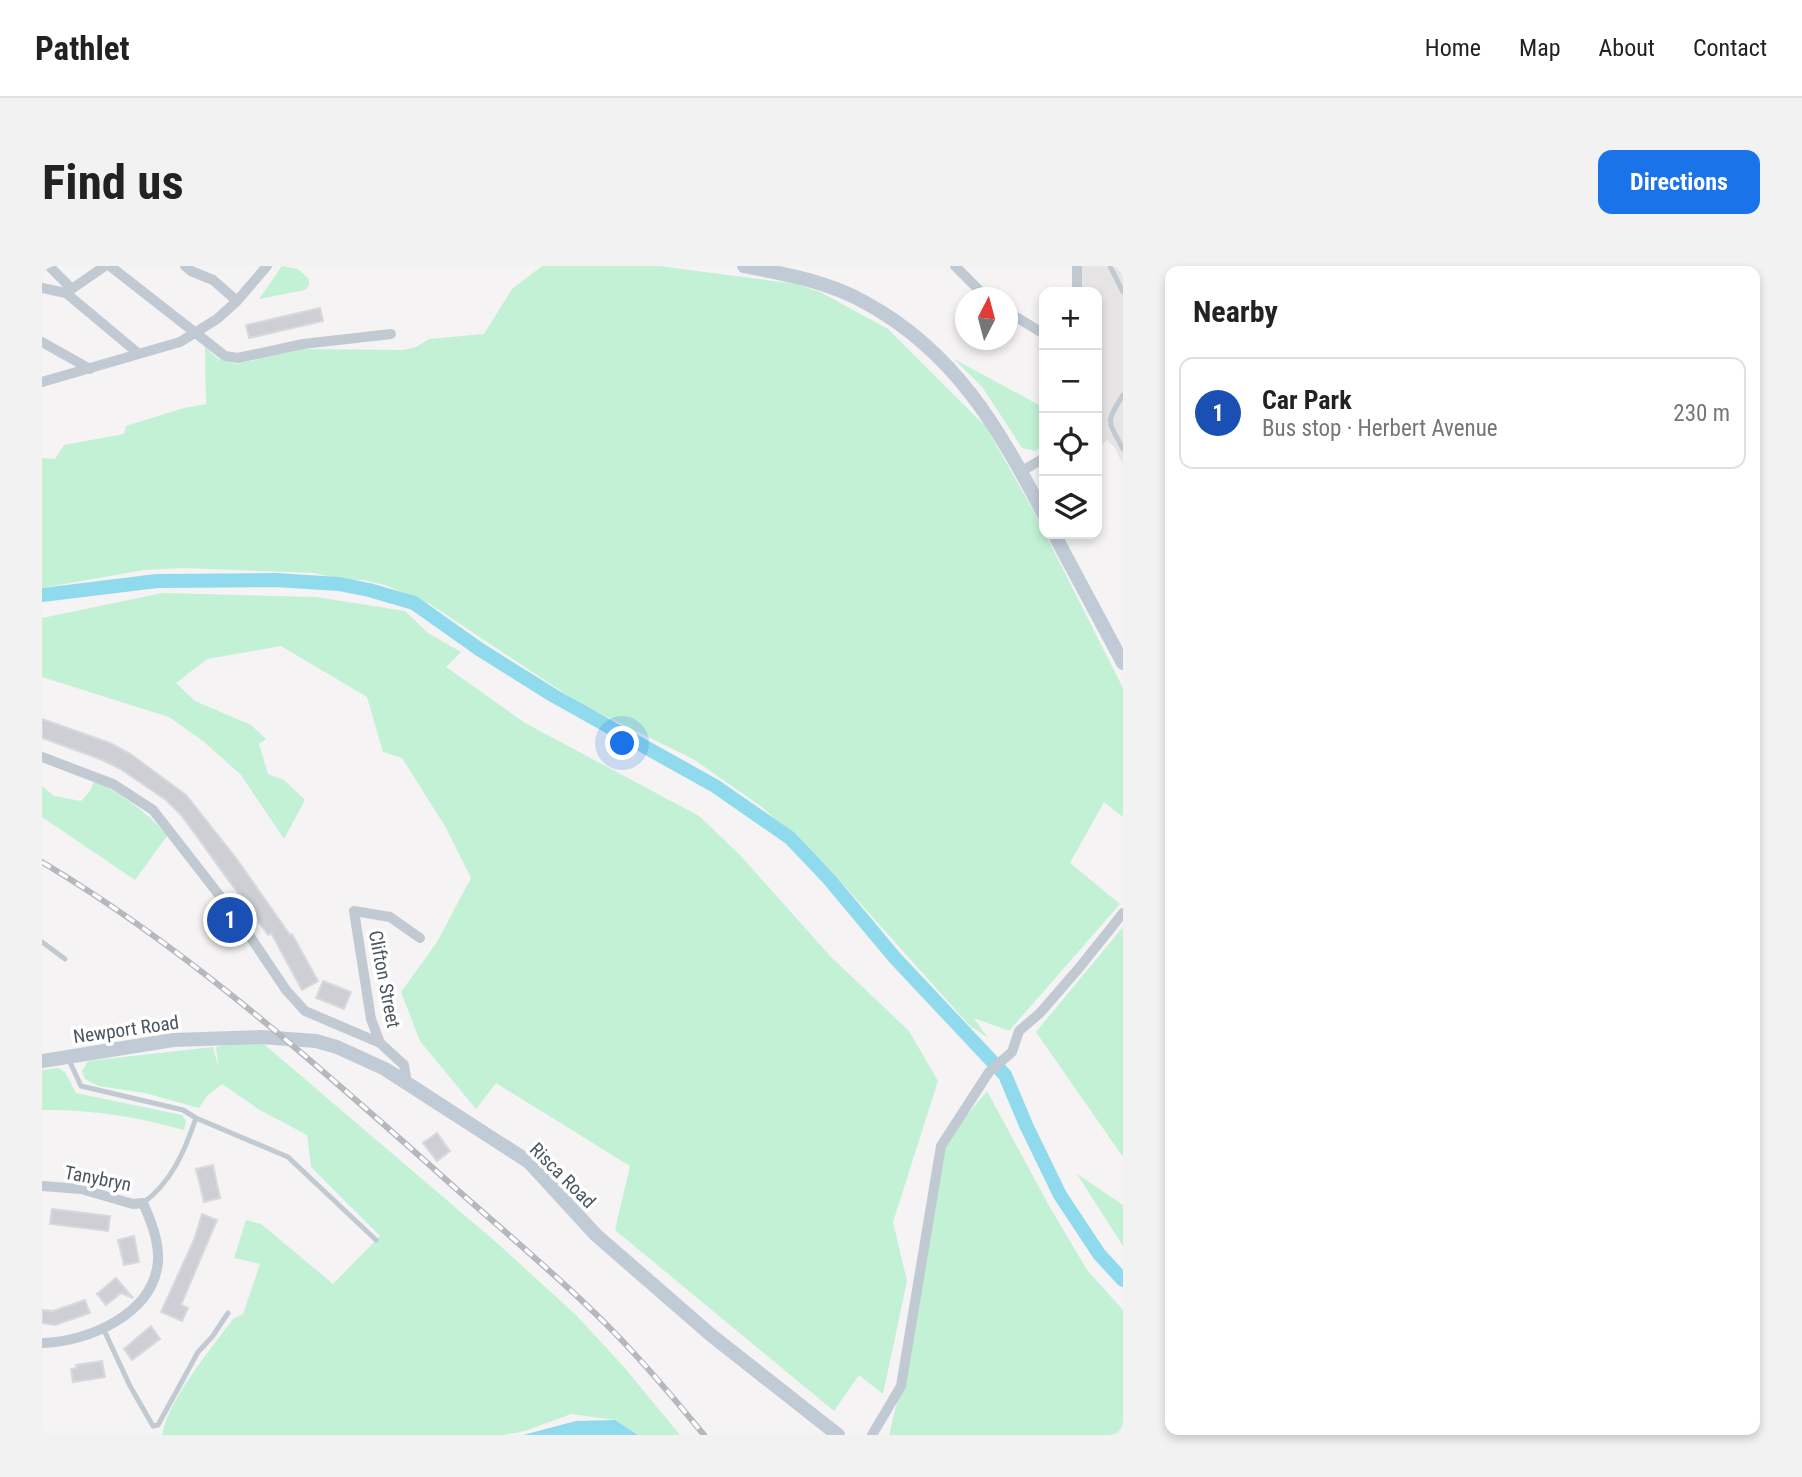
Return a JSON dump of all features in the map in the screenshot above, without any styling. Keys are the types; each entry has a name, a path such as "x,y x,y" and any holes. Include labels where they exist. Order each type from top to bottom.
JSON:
{"main road":[{"path":"744,266 837,289 866,302 907,330 953,371 989,416 1039,505"},
{"path":"1057,539 1123,663"},
{"name":"Risca Road","path":"215,1038 261,1037 316,1041 361,1056 407,1083 529,1162 596,1235 711,1335 838,1435"},
{"name":"Newport Road","path":"42,1061 173,1040 215,1038"}],"street":[{"path":"49,266 68,290 139,354"},
{"path":"42,288 68,290 107,266 225,356 238,358 303,344 391,334"},
{"path":"186,266 191,271 213,280 237,301"},
{"path":"42,382 180,342 237,301 267,266"},
{"path":"955,266 976,287"},
{"path":"1077,266 1077,287"},
{"path":"1018,319 1039,331"},
{"path":"42,342 90,369"},
{"path":"1022,471 1039,461"},
{"path":"42,757 113,784 153,810 241,923 286,990 305,1011 380,1043 404,1065 407,1083"},
{"name":"Clifton Street","path":"380,1043 370,1019 354,911 390,917 420,938"},
{"path":"872,1435 901,1386 941,1146 989,1072 1012,1052 1019,1031 1040,1013 1072,977 1123,913"},
{"name":"Tanybryn","path":"42,1186 81,1189 133,1204 143,1203 156,1237 158,1263 146,1294 121,1318 79,1338 61,1343 42,1343"}],"lane":[{"path":"1110,266 1123,292"},
{"path":"1123,395 1110,413 1110,424 1123,449"},
{"path":"42,942 65,959"},
{"path":"68,1057 81,1086 183,1110 288,1157 376,1240"},
{"path":"143,1203 165,1184 187,1144 196,1118"},
{"path":"103,1328 130,1386 153,1426 158,1425 198,1352 228,1313"}],"shaded area":[{"path":"1077,266 1123,266 1123,465 1115,448 1107,440 1102,444 1102,287 1077,287"}],"green space":[{"path":"282,266 298,269 309,279 309,285 305,290 259,299"},
{"path":"542,266 659,266 796,284 820,292 888,329 986,427 1039,522 1039,539 1048,539 1123,688 1123,817 1104,802 1070,863 1120,904 1009,1031 974,1018 988,1038 970,1026 826,865 762,807 693,759 579,703 430,604 385,585 363,580 342,580 315,573 183,568 144,570 42,588 42,458 55,459 64,445 124,434 126,426 206,404 205,347 218,359 236,364 303,349 403,350 416,347 429,339 484,334 512,289"},
{"path":"954,359 1039,405 1039,448 1035,451 1022,448 983,388"},
{"path":"162,593 316,597 405,611 428,633 461,652 446,667 525,723 699,816 740,855 831,957 909,1031 938,1081 893,1222 907,1281 883,1394 859,1375 834,1411 615,1230 630,1166 496,1083 476,1109 420,1041 401,992 437,942 471,878 445,826 402,758 383,752 367,697 281,646 207,659 176,683 195,701 251,725 266,739 259,744 268,774 284,780 305,800 284,839 241,775 203,741 169,717 42,677 42,618"},
{"path":"95,780 134,805 167,836 135,880 42,817 42,786 54,796 81,801"},
{"path":"1123,927 1123,1157 1036,1032"},
{"path":"258,1039 497,1243 576,1315 624,1367 680,1435 638,1435 615,1420 571,1414 525,1431 504,1435 162,1435 173,1405 192,1374 233,1319 243,1314 260,1264 234,1258 246,1220 261,1224 333,1284 380,1236 311,1167 307,1135 260,1110 222,1084 207,1096 199,1108 145,1093 98,1086 85,1079 82,1071 88,1061 213,1047 219,1069 216,1047"},
{"path":"58,1068 65,1072 76,1093 182,1115 186,1121 184,1130 114,1115 42,1110 42,1070"},
{"path":"987,1091 1087,1270 1123,1310 1123,1435 889,1435 901,1386 940,1147"},
{"path":"1077,1174 1123,1205 1123,1246"}],"water":[{"path":"615,1420 638,1435 523,1435 576,1421"}],"building":[{"path":"320,308 323,321 249,338 246,325"},
{"path":"42,719 110,743 129,753 186,795 236,858 290,935 292,934 318,981 302,990 271,933 268,935 182,816 166,800 119,768 42,738"},
{"path":"323,981 351,992 344,1009 316,998"},
{"path":"437,1133 450,1151 437,1161 423,1143"},
{"path":"213,1165 220,1198 204,1202 196,1169"},
{"path":"52,1209 110,1216 108,1231 50,1224"},
{"path":"202,1214 217,1220 181,1305 188,1308 182,1321 161,1312 194,1240"},
{"path":"134,1236 139,1262 124,1265 118,1240"},
{"path":"116,1278 133,1298 121,1293 106,1305 97,1294"},
{"path":"85,1300 90,1313 55,1325 42,1323 42,1310 53,1311"},
{"path":"151,1326 160,1339 132,1360 124,1349"},
{"path":"102,1361 105,1377 73,1382 71,1369 77,1368 76,1365"}],"waterway":[{"path":"42,595 157,581 275,580 339,584 369,590 414,603 479,649 554,696 715,786 790,838 829,879 895,958 1005,1075 1060,1195 1099,1254 1123,1280"}],"railway":[{"path":"42,862 95,895 196,967 340,1086 585,1304 644,1364 704,1435"}],"place":[{"name":"Car Park","path":"230,920"}]}
